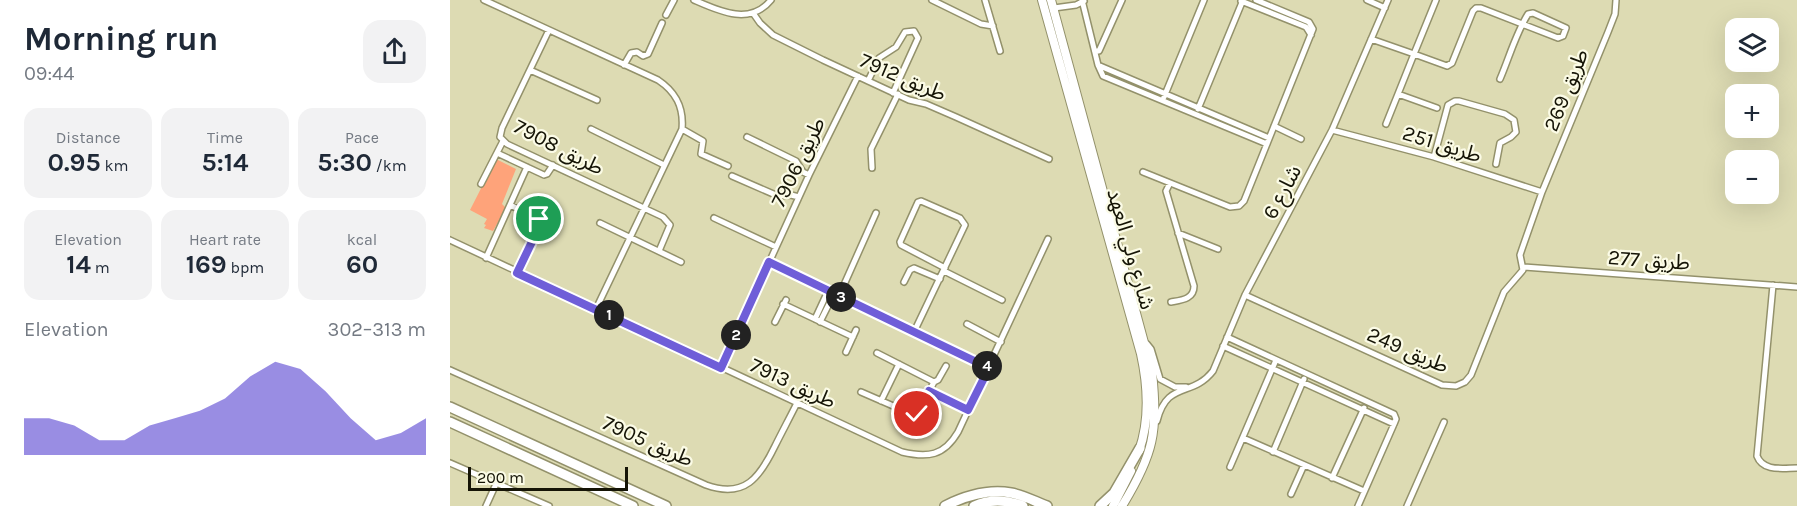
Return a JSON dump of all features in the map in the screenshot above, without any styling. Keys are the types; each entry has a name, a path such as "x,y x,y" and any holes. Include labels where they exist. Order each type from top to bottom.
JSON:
{"highway":[{"path":"450,407 666,506"},
{"path":"450,422 633,506"},
{"path":"1100,506 1114,493 1140,448"},
{"path":"945,506 975,494 994,492 1012,493 1047,506"},
{"path":"974,506 996,500 1023,506"}],"main road":[{"path":"1044,0 1052,4"},
{"name":"شارع ولي العهد","path":"1044,0 1141,354 1147,390 1144,436 1113,506"},
{"name":"شارع ولي العهد","path":"1052,4 1152,372 1154,435 1143,470 1122,506"}],"street":[{"path":"484,0 658,80 674,94 680,105 683,116 682,129 596,309"},
{"path":"498,7 501,0"},
{"path":"666,15 674,0"},
{"path":"694,0 730,15 753,13 771,0"},
{"path":"932,0 981,24 993,26"},
{"path":"985,0 1000,51"},
{"path":"1095,51 1099,51 1122,0"},
{"path":"1162,101 1204,0"},
{"path":"1196,115 1242,0 1306,27 1311,35"},
{"path":"1143,172 1230,207 1239,206 1244,201 1313,29 1309,22 1256,0"},
{"path":"1367,0 1385,8"},
{"name":"شارع 6","path":"1154,435 1159,411 1167,398 1207,379 1216,365 1245,295 1332,130 1388,0"},
{"path":"1386,124 1436,0"},
{"name":"طريق 269","path":"1542,192 1615,14 1616,0"},
{"path":"1052,4 1076,5 1083,1 1098,65 1106,77 1266,144"},
{"path":"1371,39 1449,66 1476,8 1523,25 1558,38 1562,37 1566,30 1564,26 1531,13 1527,15 1523,25 1500,79"},
{"name":"طريق 7912","path":"753,13 773,35 895,94 956,117 1049,159"},
{"path":"624,65 631,52 637,52 643,56 648,54 662,23"},
{"name":"طريق 7908","path":"549,30 502,128 500,137 503,141 663,217 670,225 659,251"},
{"path":"868,81 881,56 896,47 905,32 914,31 918,38 871,150 872,168"},
{"path":"1098,65 1269,138"},
{"path":"530,70 597,100"},
{"name":"طريق 7906","path":"721,368 799,196 858,76"},
{"path":"1398,94 1437,108"},
{"path":"1434,157 1448,105 1455,101 1505,114 1514,120 1516,132 1500,144 1496,164"},
{"path":"1274,126 1301,139"},
{"path":"591,129 664,165"},
{"path":"682,129 702,139 704,143 701,154 728,166"},
{"name":"طريق 251","path":"1332,130 1434,157 1542,192"},
{"path":"747,137 795,160 803,172 809,175"},
{"path":"481,184 503,141"},
{"path":"497,154 544,175 553,165"},
{"path":"486,258 527,167"},
{"path":"732,176 778,196 799,196"},
{"path":"1170,183 1166,191 1194,290 1187,299 1172,302"},
{"path":"1524,267 1521,252 1542,192"},
{"path":"914,332 940,279 944,269 965,222 921,201 918,202 900,242 901,245 944,269 1002,300"},
{"path":"510,205 541,222 517,273"},
{"path":"817,321 834,294 876,213"},
{"path":"714,218 776,247"},
{"path":"600,223 681,262"},
{"path":"1178,233 1218,249"},
{"path":"929,391 968,410 1048,239"},
{"name":"طريق 7913","path":"450,240 902,452 928,455 940,452 950,445 968,410"},
{"path":"769,262 989,368"},
{"name":"طريق 249","path":"1245,295 1442,385 1451,387 1465,382 1472,375 1504,292 1510,283 1522,273 1524,267"},
{"name":"طريق 277","path":"1524,267 1797,287"},
{"path":"903,282 910,270 914,268 940,279"},
{"path":"1773,285 1756,456 1765,467 1797,468"},
{"path":"775,322 784,302 817,321 853,337"},
{"path":"967,324 1000,342"},
{"path":"846,352 856,330"},
{"path":"1227,337 1396,415 1358,506"},
{"path":"1143,339 1150,349 1160,379 1175,387 1190,388"},
{"path":"1223,346 1394,424"},
{"path":"877,353 934,382"},
{"path":"1230,467 1276,360"},
{"path":"881,401 899,364"},
{"path":"861,392 916,415 934,382 939,379 946,366"},
{"name":"طريق 7905","path":"450,370 706,485 724,489 741,487 762,471 797,403"},
{"path":"1273,452 1306,374"},
{"path":"1332,478 1367,401"},
{"path":"1407,506 1444,422"},
{"path":"1243,438 1365,491"},
{"path":"450,463 549,506"},
{"path":"1291,494 1304,465"},
{"path":"486,506 496,483"}],"shaded area":[{"path":"496,159 516,169 502,204 506,208 493,231 484,228 487,219 470,210"}],"route":[{"path":"539,219 541,223 517,273 721,368 769,262 989,368 968,410 929,391 917,414"}]}
